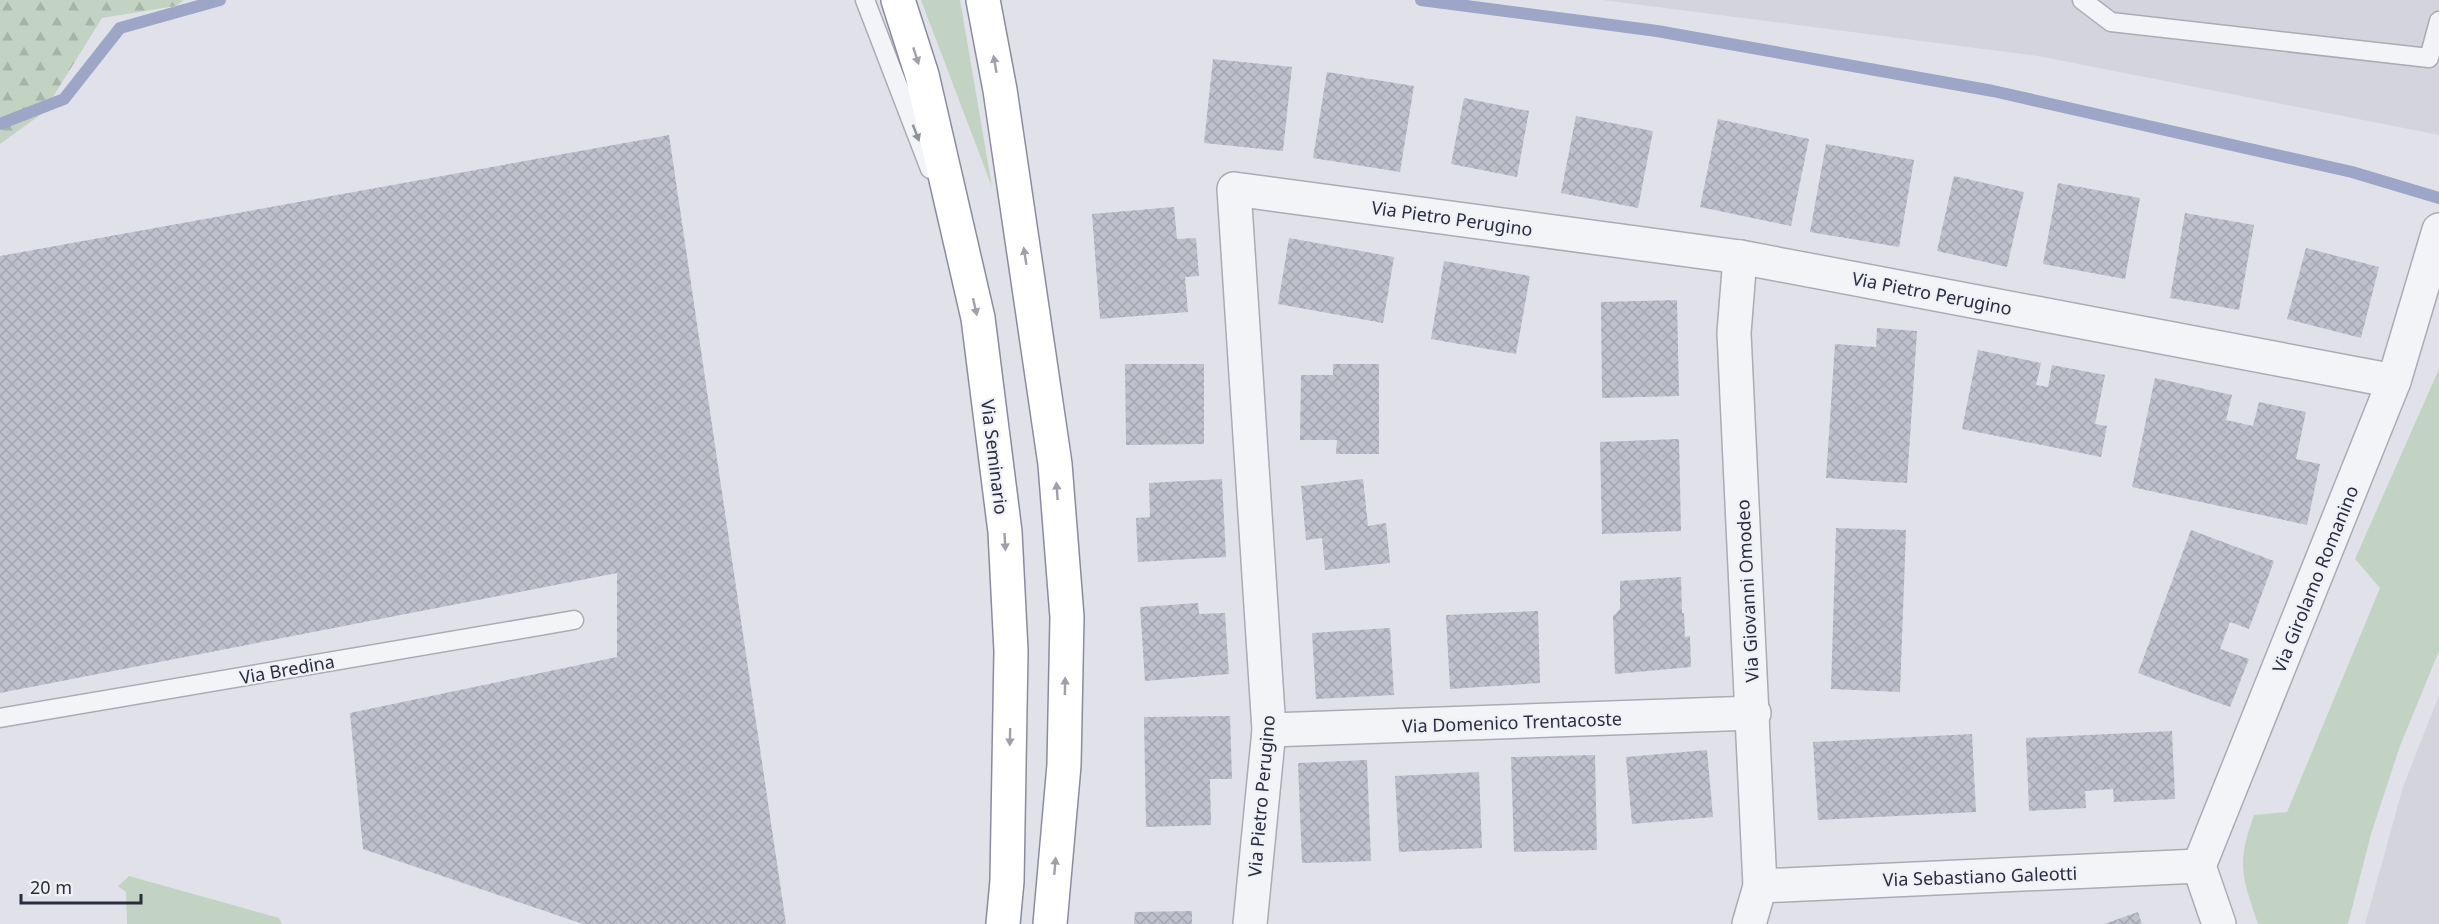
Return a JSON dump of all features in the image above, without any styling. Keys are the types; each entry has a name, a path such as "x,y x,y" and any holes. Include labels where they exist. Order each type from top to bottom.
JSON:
{"highway":[{"name":"Via Seminario","path":"898,0 922,75 978,318 1005,532 1011,663 1007,881 1003,924"},
{"path":"983,0 1000,90 1055,464 1067,617 1064,765 1050,924"}],"street":[{"name":"Via Pietro Perugino","path":"1250,924 1269,730 1234,189 1740,257 2394,381"},
{"name":"Via Girolamo Romanino","path":"2199,866 2394,381 2439,230"},
{"name":"Via Giovanni Omodeo","path":"1740,257 1734,333 1754,713 1760,885 1749,924"},
{"name":"Via Domenico Trentacoste","path":"1269,730 1754,713"},
{"name":"Via Sebastiano Galeotti","path":"1760,885 2199,866"},
{"path":"2199,866 2219,924"}],"lane":[{"path":"866,0 964,259"},
{"path":"2082,0 2111,22 2429,58 2439,21"},
{"name":"Via Bredina","path":"0,718 574,620"}],"shaded area":[{"path":"1602,0 2439,0 2439,135 2038,56"},
{"path":"2439,695 2439,924 2365,924 2403,787"}],"green space":[{"path":"0,0 184,0 176,6 102,18 43,113 0,144"},
{"path":"921,0 960,0 992,187"},
{"path":"2439,369 2439,651 2400,746 2371,834 2348,924 2258,924 2243,870 2248,832 2254,815 2287,812 2380,588 2355,559"},
{"path":"129,876 279,918 282,924 127,924 126,892 118,886"}],"building":[{"path":"1213,59 1292,67 1283,151 1204,143"},
{"path":"1327,72 1414,86 1400,172 1313,158"},
{"path":"1464,98 1529,111 1517,177 1451,164"},
{"path":"1576,116 1653,131 1638,208 1561,193"},
{"path":"1718,119 1809,139 1791,226 1700,207"},
{"path":"669,135 786,924 583,924 363,849 350,713 617,657 617,573 0,693 0,256"},
{"path":"1826,144 1914,160 1899,247 1810,232"},
{"path":"1954,176 2024,192 2007,267 1937,251"},
{"path":"2058,183 2140,198 2125,279 2043,264"},
{"path":"1174,207 1177,239 1196,238 1199,276 1185,277 1188,312 1100,319 1092,214"},
{"path":"2185,213 2254,225 2239,310 2170,298"},
{"path":"1289,238 1394,257 1383,323 1278,304"},
{"path":"2306,248 2379,267 2361,338 2287,319"},
{"path":"1444,261 1530,276 1516,354 1431,339"},
{"path":"1677,300 1679,396 1602,398 1601,302"},
{"path":"1877,328 1917,331 1907,483 1826,478 1835,344 1876,347"},
{"path":"1978,350 2041,363 2036,385 2048,387 2052,365 2105,375 2095,424 2107,426 2101,457 1962,429"},
{"path":"1125,364 1204,364 1204,444 1126,445"},
{"path":"1333,364 1379,364 1379,454 1336,454 1337,440 1300,440 1301,375 1333,375"},
{"path":"2155,378 2232,395 2226,420 2253,426 2259,402 2306,412 2296,459 2320,464 2307,525 2132,487"},
{"path":"1679,439 1681,531 1602,534 1600,442"},
{"path":"1222,479 1226,557 1138,562 1136,518 1150,517 1149,483"},
{"path":"1363,479 1368,526 1386,523 1390,563 1325,570 1322,538 1306,540 1301,486"},
{"path":"1836,528 1906,530 1900,692 1831,689"},
{"path":"2191,530 2274,561 2249,629 2230,622 2220,649 2249,659 2230,707 2138,673"},
{"path":"1681,577 1682,613 1684,613 1685,637 1690,636 1691,667 1615,674 1613,616 1620,609 1620,581"},
{"path":"1198,603 1199,614 1225,613 1229,674 1145,681 1140,607"},
{"path":"1538,611 1540,683 1450,689 1446,615"},
{"path":"1390,628 1394,695 1316,699 1312,633"},
{"path":"1230,716 1232,779 1210,779 1211,825 1146,827 1144,717"},
{"path":"2172,731 2175,799 2114,802 2113,789 2085,791 2086,808 2029,811 2026,738"},
{"path":"1972,734 1976,812 1818,820 1813,742"},
{"path":"1707,750 1713,817 1632,824 1626,757"},
{"path":"1595,755 1597,850 1514,852 1511,757"},
{"path":"1367,760 1371,861 1302,863 1298,763"},
{"path":"1479,772 1482,848 1399,852 1395,776"},
{"path":"1192,911 1192,924 1134,924 1135,912"},
{"path":"2138,912 2142,924 2104,924"}],"waterway":[{"path":"0,124 64,99 120,28 220,0"},
{"path":"1421,0 1657,31 1993,91 2352,172 2439,198"}]}
